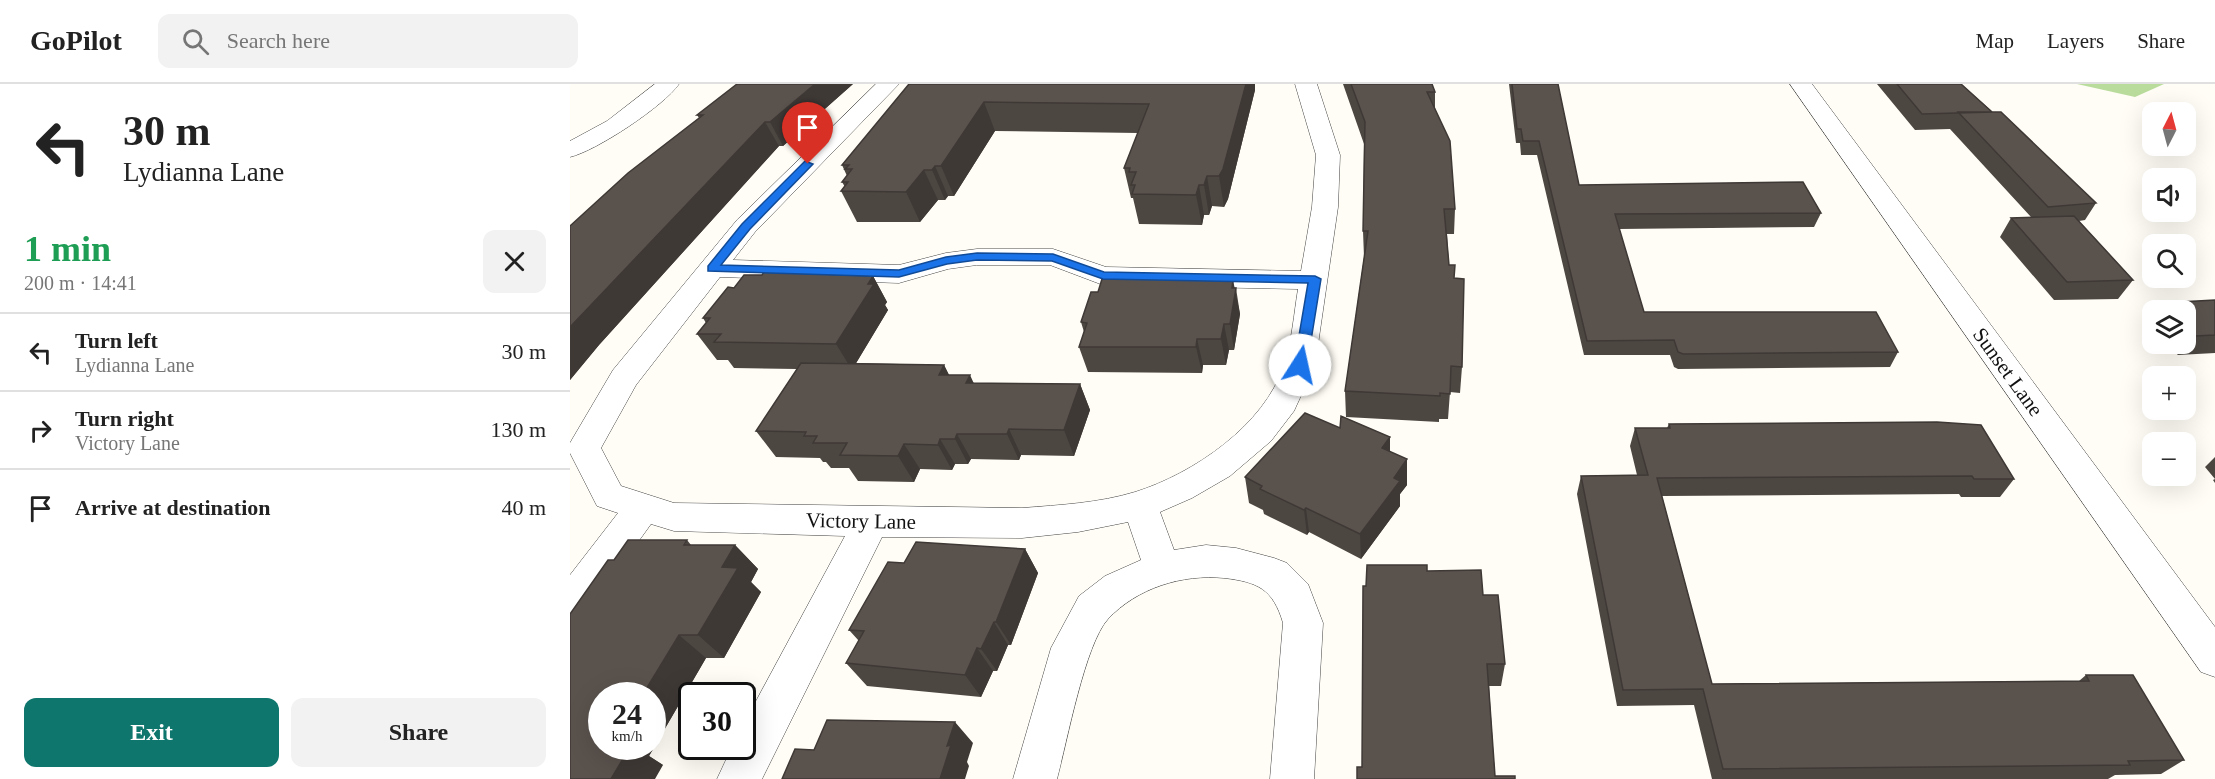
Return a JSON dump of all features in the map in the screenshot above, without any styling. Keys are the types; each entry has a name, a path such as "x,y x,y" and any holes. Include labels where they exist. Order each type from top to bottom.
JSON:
{"street":[{"path":"570,150 615,126 668,84"},
{"name":"Victory Lane","path":"888,84 746,226 624,378 584,448 609,496 674,517 871,522 1022,522 1078,518 1140,505 1180,488 1218,467 1259,432 1283,403 1300,365 1325,207 1328,155 1306,84"},
{"name":"Sunset Lane","path":"1801,84 2215,659"},
{"path":"712,268 899,274 946,261 977,257 1053,257 1103,276 1315,279"},
{"path":"1140,505 1162,567"},
{"path":"570,605 643,507"},
{"path":"740,779 871,522"},
{"path":"1035,779 1071,648 1093,608 1118,588 1162,567 1206,561 1236,564 1274,574 1294,596 1304,623 1292,779"}],"green space":[{"path":"2077,84 2164,84 2135,97"}],"building":[{"path":"737,84 815,84 770,122 765,122 570,327 570,226 628,173 703,115 697,115"},
{"path":"909,84 1246,84 1223,169 1219,176 1207,176 1204,185 1199,185 1196,195 1132,194 1135,185 1131,185 1136,172 1129,172 1130,168 1124,168 1149,104 984,102 941,166 935,166 932,170 924,170 906,192 841,191 848,182 842,182 852,169 845,169 849,165 842,165"},
{"path":"1351,84 1432,84 1435,92 1427,92 1450,141 1455,209 1444,209 1449,265 1455,265 1454,278 1464,279 1462,367 1451,366 1450,394 1440,393 1440,396 1345,391 1368,231 1363,231 1365,122"},
{"path":"1512,84 1558,84 1579,185 1803,182 1821,213 1615,214 1644,312 1876,312 1898,352 1683,354 1678,352 1674,340 1587,341 1539,141 1523,141 1521,129 1517,129"},
{"path":"1897,84 1961,84 1992,112 1922,114"},
{"path":"1958,112 2001,112 2096,203 2048,207"},
{"path":"2074,216 2133,280 2067,282 2011,218"},
{"path":"764,272 873,276 868,284 874,284 836,344 714,342 721,334 697,334 710,318 703,318 728,287 734,288 744,275 762,275"},
{"path":"1215,278 1215,280 1233,280 1232,288 1236,288 1230,324 1224,324 1221,339 1197,339 1196,347 1079,347 1087,323 1081,322 1091,292 1098,292 1102,279"},
{"path":"2215,300 2215,335 2196,336 2196,301"},
{"path":"801,363 944,365 939,375 970,375 966,383 1080,384 1064,430 1009,429 1007,434 957,434 955,439 940,439 938,445 904,444 898,456 840,455 847,443 813,443 817,436 804,436 806,432 756,431"},
{"path":"1305,413 1340,428 1341,416 1390,437 1382,448 1407,459 1394,478 1400,481 1360,534 1260,489 1262,486 1245,477"},
{"path":"1937,422 1981,425 2014,479 1974,479 1972,476 1657,478 1712,684 2089,681 2086,675 2133,675 2184,760 2128,761 2130,765 1723,769 1703,689 1623,690 1581,476 1648,475 1635,428 1670,428 1669,424"},
{"path":"628,540 687,540 684,545 735,545 722,567 738,568 698,635 679,635 650,682 588,682 588,760 622,760 611,779 570,779 570,614 608,560 614,560"},
{"path":"916,542 1025,549 996,622 981,649 977,648 965,675 846,663 864,631 849,630 888,562 904,563"},
{"path":"1367,565 1427,565 1427,571 1481,570 1483,595 1498,595 1505,664 1487,664 1495,776 1515,776 1515,779 1357,779 1357,767 1362,767 1363,586 1366,586"},
{"path":"827,720 955,722 947,746 951,745 940,779 782,779 795,749 814,750"}],"route":[{"path":"808,164 746,226 712,268 899,274 946,261 977,257 1053,257 1103,276 1315,279 1300,365"}]}
